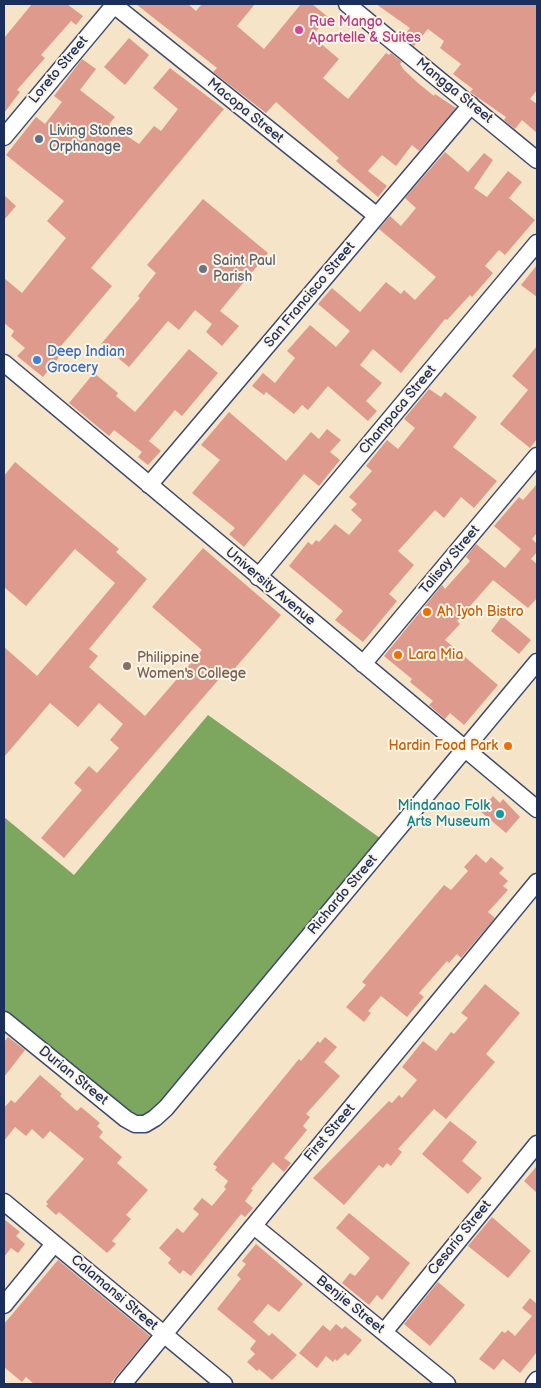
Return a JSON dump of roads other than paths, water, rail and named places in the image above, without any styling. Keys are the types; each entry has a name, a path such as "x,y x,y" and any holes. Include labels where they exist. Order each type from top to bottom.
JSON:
{"street":[{"name":"Loreto Street","path":"4,137 114,4"},
{"name":"Macopa Street","path":"114,4 377,216"},
{"name":"Mangga Street","path":"347,4 537,160"},
{"name":"San Francisco Street","path":"149,485 471,105"},
{"name":"Champaca Street","path":"258,576 537,242"},
{"name":"University Avenue","path":"4,364 537,809"},
{"name":"Talisay Street","path":"363,664 537,456"},
{"name":"Richardo Street","path":"145,1124 166,1108 537,662"},
{"name":"First Street","path":"123,1384 537,882"},
{"name":"Durian Street","path":"4,1020 126,1119 135,1124 145,1124"},
{"name":"Cesario Street","path":"384,1332 537,1144"},
{"name":"Calamansi Street","path":"4,1202 224,1384"},
{"name":"Benjie Street","path":"254,1226 447,1384"},
{"path":"4,1305 54,1244"},
{"path":"534,1384 537,1380"}],"place":[{"name":"Rue Mango Apartelle & Suites","path":"299,30"},
{"name":"Living Stones Orphanage","path":"39,139"},
{"name":"Saint Paul Parish","path":"203,269"},
{"name":"Deep Indian Grocery","path":"37,360"},
{"name":"Ah Iyoh Bistro","path":"427,612"},
{"name":"Lara Mia","path":"398,655"},
{"name":"Philippine Women's College","path":"127,666"},
{"name":"Hardin Food Park","path":"508,746"},
{"name":"Mindanao Folk Arts Museum","path":"500,814"}]}
